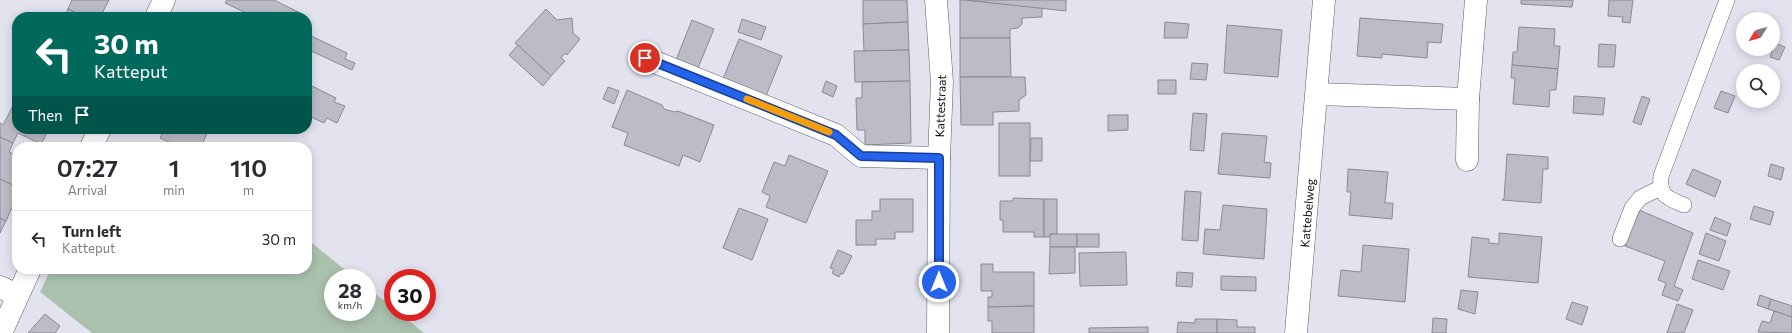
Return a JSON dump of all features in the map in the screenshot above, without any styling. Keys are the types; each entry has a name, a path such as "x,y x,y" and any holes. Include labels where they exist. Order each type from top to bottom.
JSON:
{"street":[{"path":"158,12 164,0"},
{"name":"Kattestraat","path":"936,0 942,82 939,158 938,333"},
{"name":"Kattebelweg","path":"1296,333 1324,0"},
{"path":"1467,160 1468,99 1476,0"},
{"path":"645,58 836,135 861,156 939,158"},
{"path":"1317,94 1468,99"},
{"path":"1,333 9,291 25,274"}],"lane":[{"path":"1684,205 1668,199 1660,188 1661,176 1727,0"},
{"path":"1620,239 1632,208 1640,198 1660,188"}],"green space":[{"path":"312,243 344,269 324,269 324,321 376,321 376,294 384,301 384,321 409,321 424,333 92,333 40,292 49,274 312,274"}],"building":[{"path":"72,0 109,0 103,12 74,12 68,9"},
{"path":"227,0 274,0 298,12 244,12 225,3"},
{"path":"863,0 907,0 908,22 863,24"},
{"path":"960,0 1042,8 1042,17 1022,18 1022,24 1018,28 1010,29 1010,38 960,38"},
{"path":"966,0 1066,0 1066,11"},
{"path":"1521,0 1573,0 1572,7 1521,4"},
{"path":"1609,0 1633,0 1630,23 1622,22 1623,17 1608,16"},
{"path":"68,9 74,12 66,12"},
{"path":"546,9 557,20 572,18 573,33 580,39 567,55 565,53 561,58 565,61 551,76 515,43"},
{"path":"1360,18 1443,24 1441,43 1428,42 1427,58 1382,54 1382,58 1357,56"},
{"path":"742,19 766,27 761,40 738,32"},
{"path":"692,20 714,29 698,68 676,60"},
{"path":"908,22 909,50 864,51 863,24"},
{"path":"1165,22 1189,24 1187,38 1164,38"},
{"path":"1227,25 1282,30 1278,77 1224,73"},
{"path":"1519,27 1555,29 1554,46 1560,46 1558,69 1512,65 1513,52 1517,52"},
{"path":"312,36 347,53 345,59 355,63 352,70 312,51"},
{"path":"960,38 1010,38 1011,77 960,77"},
{"path":"739,39 782,56 766,96 723,79"},
{"path":"1599,44 1616,45 1614,67 1598,67"},
{"path":"518,45 551,76 543,86 509,55"},
{"path":"1780,45 1785,47 1779,60 1770,57 1780,56"},
{"path":"909,50 910,81 855,82 854,51"},
{"path":"1192,63 1208,64 1206,80 1190,79"},
{"path":"1512,65 1558,69 1556,90 1550,90 1549,107 1513,104 1515,78 1511,78"},
{"path":"960,77 1025,77 1026,95 1019,100 1019,111 993,112 993,125 961,125"},
{"path":"1158,80 1176,80 1176,94 1158,94"},
{"path":"826,81 837,86 833,97 822,92"},
{"path":"910,81 911,143 865,145 865,130 857,130 856,98 862,98 862,82"},
{"path":"312,86 336,98 334,102 345,106 337,123 327,118 324,123 312,117"},
{"path":"608,87 619,91 614,104 603,99"},
{"path":"627,90 662,105 664,109 675,112 678,111 714,125 700,162 683,155 679,166 624,145 628,133 612,127"},
{"path":"1721,91 1735,96 1728,113 1714,108"},
{"path":"1574,96 1605,98 1603,115 1573,113"},
{"path":"1642,96 1650,99 1641,125 1633,122"},
{"path":"12,108 12,134 18,134 14,142 0,137 0,123 3,125"},
{"path":"1193,113 1207,114 1204,151 1190,150"},
{"path":"1108,115 1128,115 1128,130 1108,131"},
{"path":"999,123 1030,123 1030,176 999,176"},
{"path":"1222,133 1267,136 1264,162 1271,163 1270,178 1218,174"},
{"path":"20,134 46,134 42,142 37,142"},
{"path":"162,134 207,134 203,142 169,142 160,138"},
{"path":"0,137 12,143 9,152 12,154 12,185 0,179"},
{"path":"1031,138 1042,138 1042,161 1030,161"},
{"path":"1507,154 1548,157 1548,169 1543,169 1541,203 1502,200 1504,199"},
{"path":"789,155 828,171 806,223 766,207 770,196 762,192 774,162 785,166"},
{"path":"1771,164 1784,168 1781,180 1768,176"},
{"path":"1348,169 1388,172 1385,203 1393,203 1392,219 1349,215 1351,192 1347,192"},
{"path":"1693,169 1721,181 1715,197 1686,184"},
{"path":"0,179 12,185 12,207 6,221 0,218"},
{"path":"1185,191 1201,192 1198,241 1182,240"},
{"path":"1013,198 1044,199 1044,237 1034,237 1034,232 1003,232 1003,220 1000,220 1000,201 1013,201"},
{"path":"880,199 913,199 913,232 895,232 895,239 876,239 876,245 856,245 856,220 872,220 872,211 880,211"},
{"path":"1044,199 1057,199 1057,234 1050,234 1050,237 1044,237"},
{"path":"1223,205 1267,209 1264,259 1203,254 1205,229 1220,230"},
{"path":"1754,206 1774,212 1770,225 1750,219"},
{"path":"739,208 768,219 752,260 723,248"},
{"path":"1639,210 1693,233 1674,286 1683,290 1678,301 1662,295 1666,283 1658,280 1665,261 1625,246"},
{"path":"1715,217 1731,224 1727,236 1710,230"},
{"path":"0,218 6,221 0,233"},
{"path":"1499,233 1542,237 1538,283 1468,277 1472,237 1489,239 1489,243 1499,244"},
{"path":"1706,233 1726,241 1719,261 1699,254"},
{"path":"1050,234 1077,234 1077,247 1050,247"},
{"path":"1077,234 1099,234 1099,247 1077,247"},
{"path":"1363,245 1409,249 1405,302 1338,296 1341,270 1361,272"},
{"path":"1050,247 1075,247 1075,273 1049,274"},
{"path":"838,250 852,256 843,274 841,273 839,277 832,273 834,269 830,268"},
{"path":"1126,252 1127,285 1080,286 1079,253"},
{"path":"1698,260 1730,271 1723,290 1692,279"},
{"path":"981,264 993,264 993,272 1034,272 1034,306 988,307 988,297 992,297 992,291 981,291"},
{"path":"1177,272 1193,273 1192,287 1176,286"},
{"path":"1221,276 1256,277 1256,291 1221,290"},
{"path":"1461,290 1478,292 1475,314 1458,309"},
{"path":"1760,295 1771,299 1768,309 1757,305"},
{"path":"1771,299 1792,306 1792,317 1768,309"},
{"path":"1572,302 1588,307 1582,325 1566,319"},
{"path":"1677,304 1693,310 1684,333 1667,333"},
{"path":"1034,306 1034,333 992,333 992,321 988,321 988,307"},
{"path":"1774,311 1792,317 1792,333 1758,332 1762,321 1770,323"},
{"path":"45,314 60,326 55,333 28,333"},
{"path":"1433,318 1447,319 1446,333 1432,333"},
{"path":"1195,319 1217,319 1217,333 1177,333 1178,322 1195,323"},
{"path":"1217,319 1237,320 1237,327 1255,327 1255,333 1217,333"},
{"path":"1148,327 1148,333 1089,333 1089,328"}],"slow traffic":[{"path":"747,99 829,132"}],"route":[{"path":"645,58 836,135 861,156 939,158 939,282"}]}
